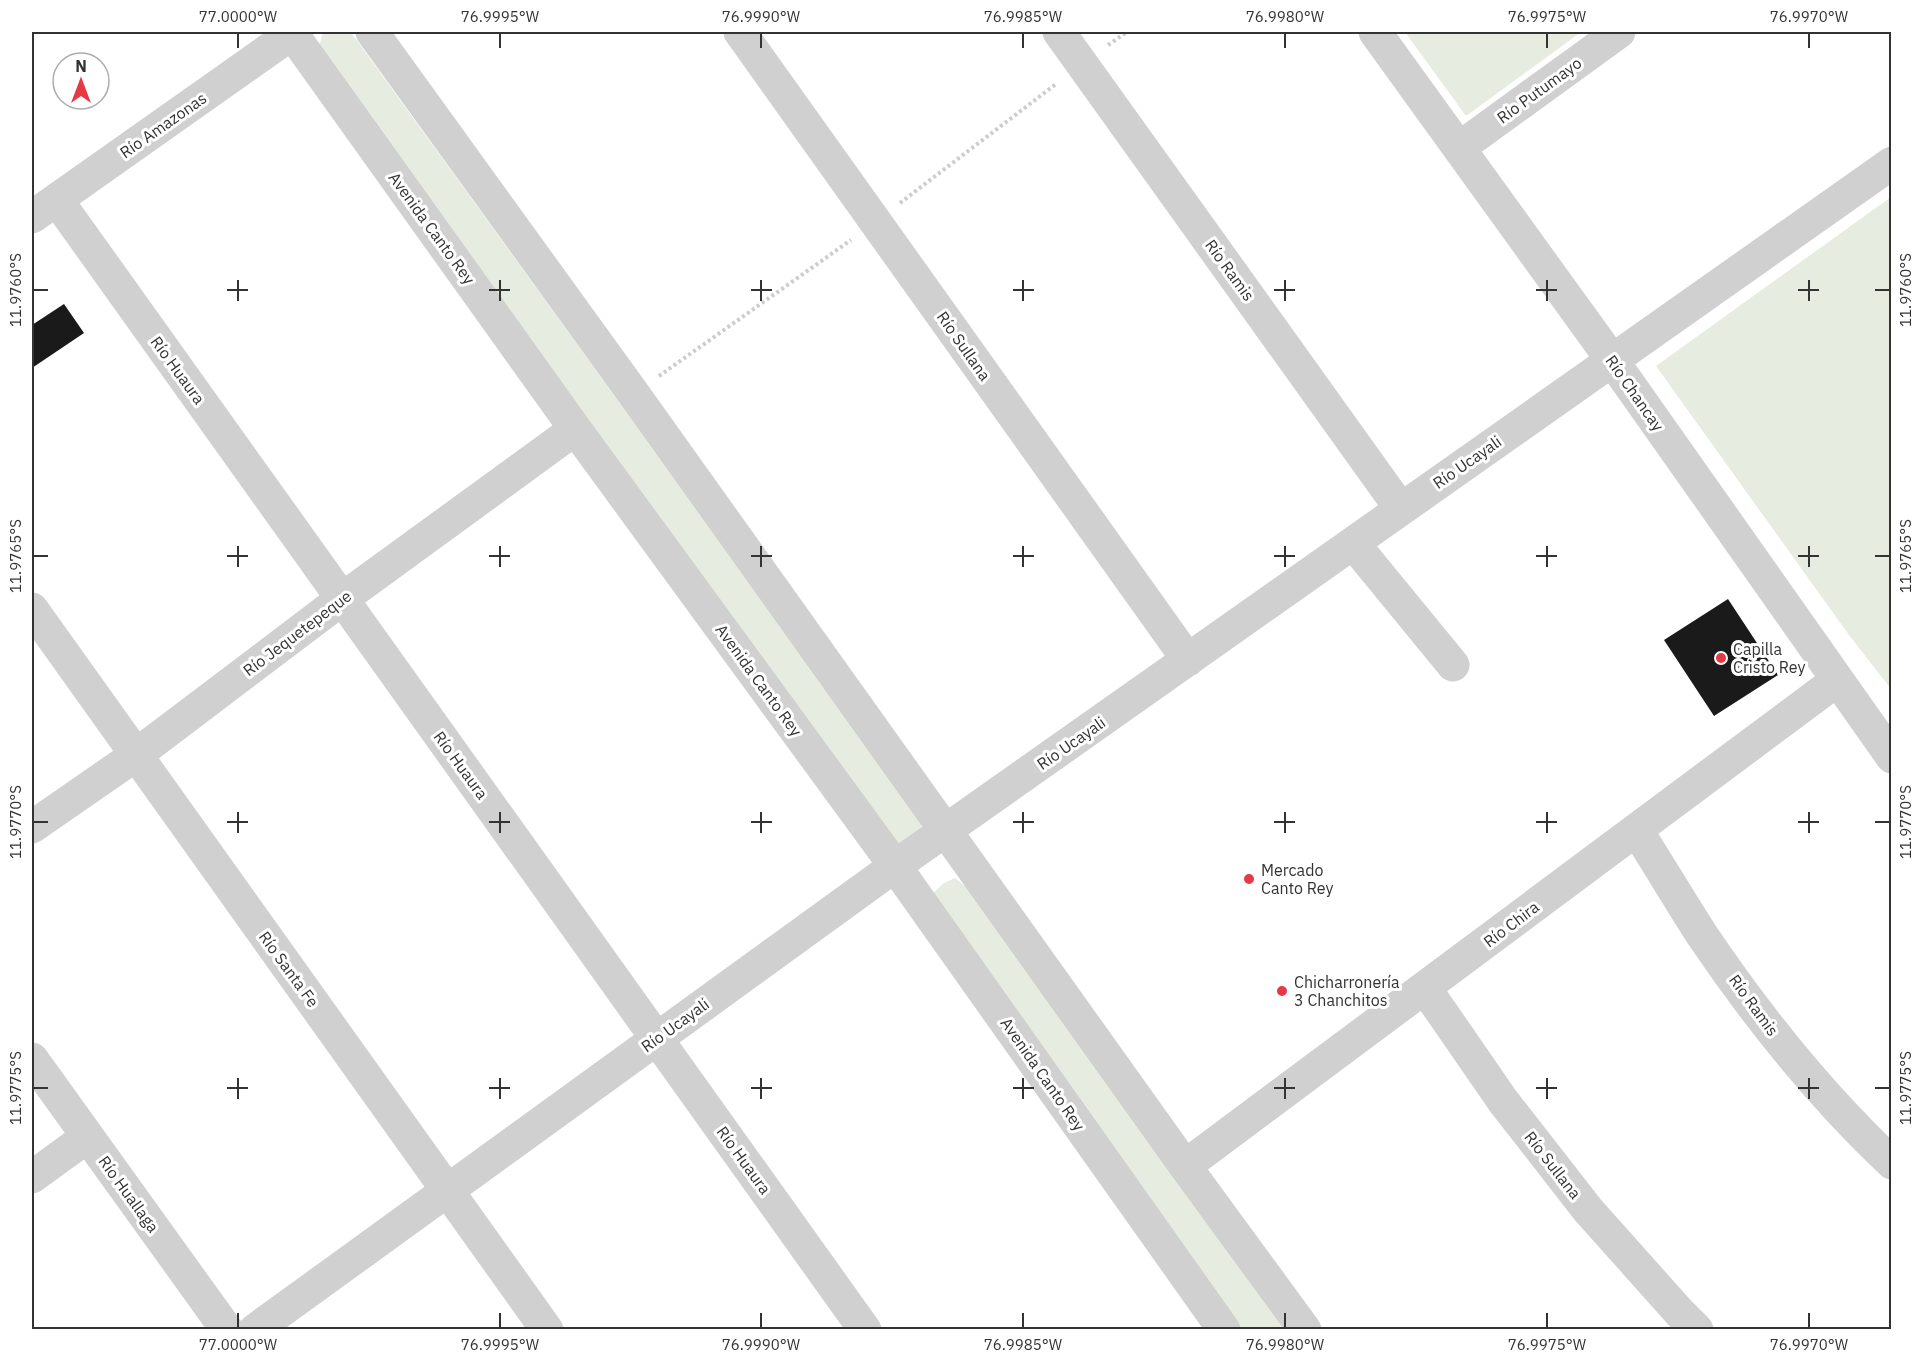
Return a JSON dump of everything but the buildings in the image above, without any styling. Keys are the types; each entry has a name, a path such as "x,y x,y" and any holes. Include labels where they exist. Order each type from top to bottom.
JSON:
{"street":[{"name":"Río Amazonas","path":"44,209 292,32"},
{"name":"Avenida Canto Rey","path":"292,32 576,430 895,866 1224,1329"},
{"path":"372,32 1185,1166 1305,1329"},
{"name":"Río Sullana","path":"740,32 1188,660"},
{"name":"Río Ramis","path":"1059,32 1401,509"},
{"name":"Río Chancay","path":"1375,32 1612,360 1892,758"},
{"name":"Río Putumayo","path":"1459,148 1619,32"},
{"name":"Río Ucayali","path":"255,1329 895,866 1892,163"},
{"name":"Río Huaura","path":"44,209 342,599 865,1329"},
{"name":"Río Jequetepeque","path":"32,827 136,754 342,599 563,438"},
{"path":"1353,543 1453,665"},
{"name":"Río Santa Fe","path":"32,609 547,1329"},
{"name":"Río Chira","path":"1185,1166 1836,681"},
{"name":"Río Ramis","path":"1637,831 1703,936 1775,1035 1855,1128 1892,1163"},
{"name":"Río Sullana","path":"1425,988 1503,1101 1588,1210 1697,1329"},
{"name":"Río Huallaga","path":"32,1059 226,1329"},
{"path":"32,1177 87,1137"}],"shaded area":[{"path":"323,32 350,32 355,38 922,825 915,837 897,844 888,840 319,47"},
{"path":"1405,32 1581,32 1466,116"},
{"path":"1891,197 1891,689 1849,635 1656,366"},
{"path":"955,878 969,889 1288,1329 1238,1329 939,907 934,892 944,883"}],"place":[{"name":"Capilla Cristo Rey","path":"1721,658"},
{"name":"Mercado Canto Rey","path":"1249,879"},
{"name":"Chicharronería 3 Chanchitos","path":"1282,991"}]}
